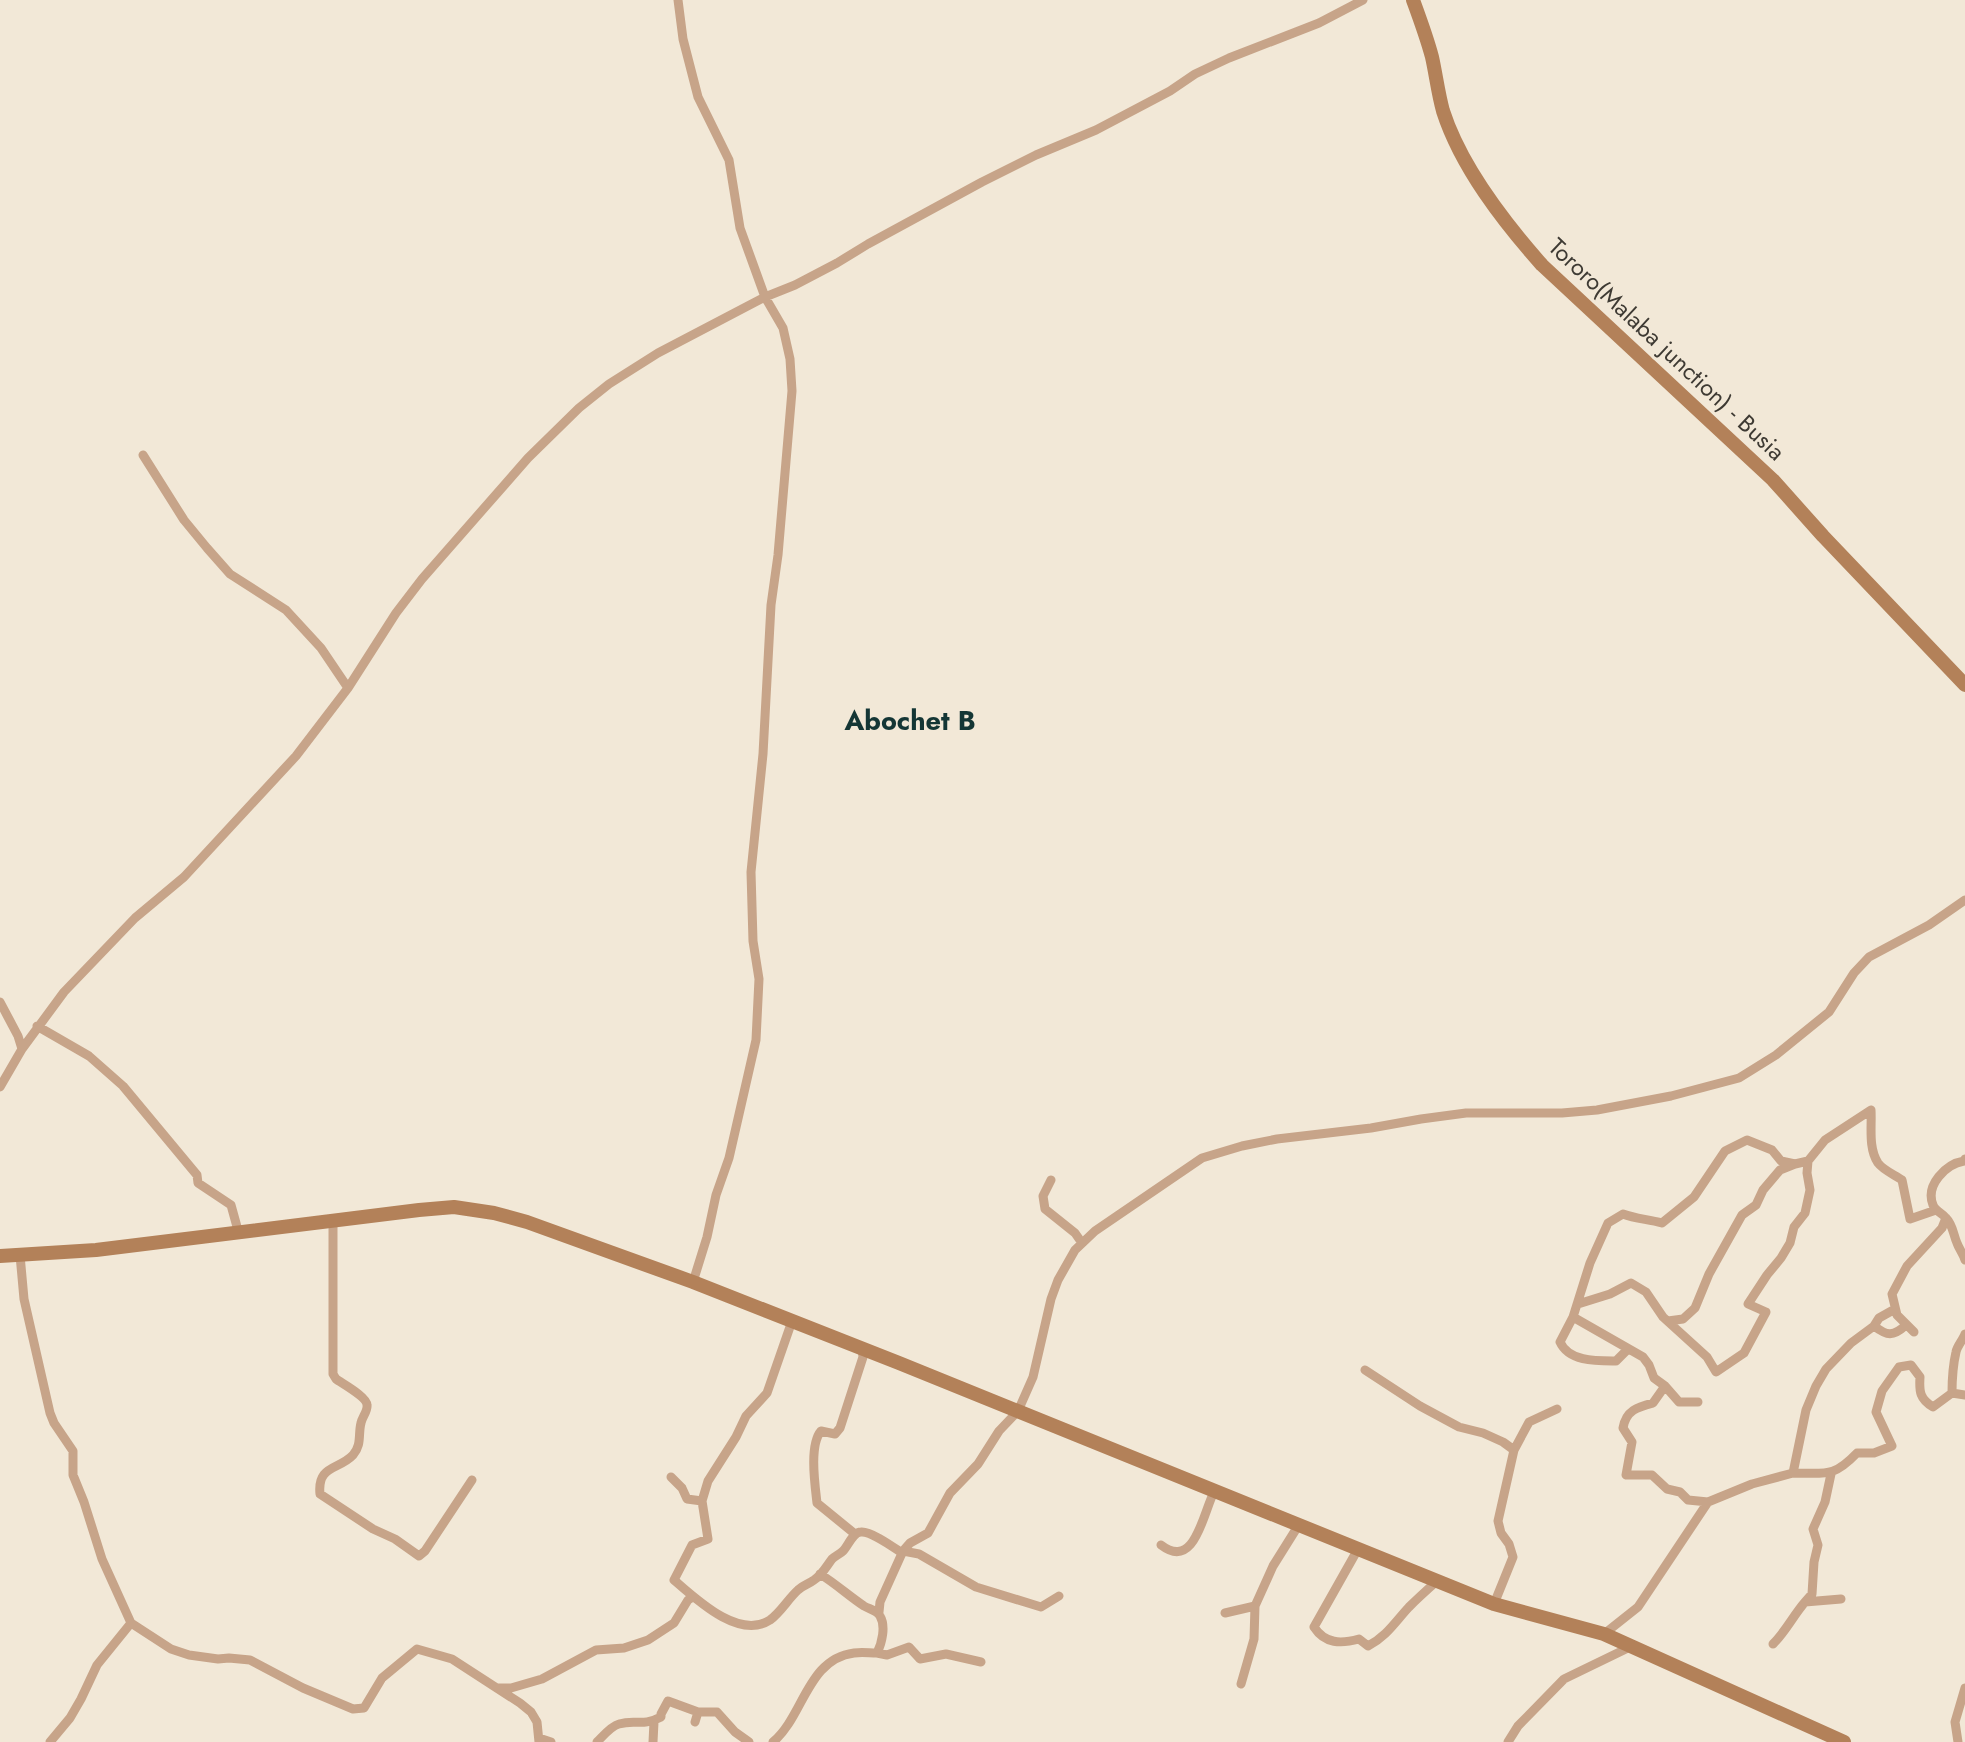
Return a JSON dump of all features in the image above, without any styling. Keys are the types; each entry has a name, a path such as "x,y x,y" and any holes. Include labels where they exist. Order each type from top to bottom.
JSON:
{"main road":[{"name":"Tororo(Malaba junction) - Busia","path":"1413,0 1431,55 1443,111 1463,156 1495,208 1520,241 1542,265 1773,480 1965,685"},
{"path":"0,1256 96,1250 454,1207 472,1208 527,1222 693,1282 792,1321 1494,1604 1604,1634 1828,1738 1844,1742"}],"street":[{"path":"678,0 683,39 698,97 729,160 740,228 765,297 783,328 790,359 792,391 778,555 771,605 763,754 751,872 753,941 759,979 756,1040 734,1138 693,1282"},
{"path":"0,1086 37,1026 64,992 127,926 184,877 296,756 348,688 396,614 422,579 528,458 579,408 609,384 658,353 765,297 795,285 837,263 982,182 1036,155 1096,130 1147,104 1195,74 1229,58 1319,23 1363,0"},
{"path":"143,455 184,520 207,548 230,574 285,610 321,648 348,688"},
{"path":"877,1653 881,1646 882,1632 880,1602 903,1552 910,1543 928,1533 950,1493 978,1464 999,1431 1018,1411 1033,1377 1051,1299 1058,1280 1075,1250 1095,1231 1202,1158 1242,1146 1307,1134 1371,1128 1466,1113 1562,1113 1597,1110 1671,1096 1739,1078 1776,1055 1829,1012 1854,973 1869,957 1929,925 1965,900"},
{"path":"0,1002 18,1036 22,1049"},
{"path":"37,1026 89,1056 123,1086 197,1175 198,1183 231,1205 239,1234"},
{"path":"1578,1304 1610,1294 1631,1283 1646,1292 1668,1321 1707,1357 1716,1372 1744,1353 1766,1312 1748,1304 1781,1258 1790,1243 1794,1227 1804,1213 1810,1190 1807,1173 1808,1161 1825,1140 1871,1110 1871,1139 1875,1155 1879,1164 1902,1180 1910,1219 1936,1210"},
{"path":"1628,1349 1616,1361 1582,1359 1565,1350 1560,1344 1560,1339 1573,1317 1590,1263 1608,1223 1623,1214 1639,1220 1645,1218 1662,1223 1694,1197 1725,1151 1747,1140 1772,1150 1781,1161 1795,1164"},
{"path":"1965,1159 1953,1163 1935,1181 1931,1193 1932,1204 1953,1227 1957,1245 1965,1260"},
{"path":"1668,1321 1683,1319 1695,1308 1709,1274 1742,1215 1756,1205 1763,1190 1780,1170 1808,1161"},
{"path":"1051,1180 1042,1196 1045,1209 1075,1233 1082,1243"},
{"path":"1914,1332 1897,1315 1892,1294 1907,1266 1942,1228 1946,1218"},
{"path":"333,1221 333,1374 366,1400 368,1407 361,1423 360,1440 356,1450 352,1456 324,1473 319,1483 320,1494 419,1556 425,1551 472,1480"},
{"path":"20,1255 24,1299 50,1413 73,1451 73,1475 102,1559 131,1623 171,1649 208,1658 250,1660 303,1688 353,1709 364,1708 382,1678 417,1648 452,1659 498,1688 531,1712 537,1722 539,1740 551,1742"},
{"path":"1793,1473 1803,1419 1816,1386 1826,1369 1880,1318 1895,1309"},
{"path":"1573,1317 1643,1357 1654,1378 1665,1386 1679,1402 1698,1402"},
{"path":"792,1321 767,1393 746,1416 736,1437 708,1481 702,1501 708,1539 692,1545 674,1581 693,1597 728,1620 747,1626 768,1621 797,1590 820,1575 855,1534 862,1532 903,1552 919,1554 976,1587 1041,1607 1059,1596"},
{"path":"1874,1326 1886,1335 1896,1334 1906,1325"},
{"path":"1952,1393 1952,1367 1965,1334"},
{"path":"855,1534 817,1503 813,1463 818,1435 821,1431 835,1434 840,1428 863,1357 862,1349"},
{"path":"1665,1386 1653,1403 1634,1408 1624,1420 1623,1428 1632,1442 1626,1476 1652,1475 1667,1489 1680,1492 1688,1500 1708,1502 1752,1484 1793,1473 1831,1474 1844,1467 1857,1453 1874,1452 1892,1446 1876,1412 1882,1391 1899,1367 1911,1365 1920,1377 1919,1389 1924,1401 1933,1407 1952,1393 1965,1395"},
{"path":"1365,1370 1420,1406 1459,1427 1483,1433 1514,1450"},
{"path":"1494,1604 1513,1557 1509,1544 1501,1533 1498,1521 1514,1450 1529,1422 1557,1409"},
{"path":"1773,1644 1787,1630 1794,1616 1812,1594 1814,1562 1818,1545 1813,1529 1825,1502 1831,1474"},
{"path":"671,1477 682,1488 687,1499 702,1501"},
{"path":"1161,1545 1170,1552 1181,1552 1192,1545 1214,1492"},
{"path":"1604,1634 1638,1607 1708,1502"},
{"path":"1241,1684 1254,1639 1255,1606 1273,1566 1298,1526"},
{"path":"1358,1549 1314,1627 1318,1634 1329,1641 1339,1643 1359,1640 1368,1646 1378,1641 1437,1581"},
{"path":"820,1575 860,1603 879,1612"},
{"path":"498,1688 511,1688 542,1679 596,1650 624,1648 648,1640 674,1623 688,1600 693,1597"},
{"path":"1805,1602 1841,1599"},
{"path":"1225,1613 1255,1606"},
{"path":"50,1742 70,1718 97,1665 131,1623"},
{"path":"773,1742 788,1726 813,1680 834,1659 851,1653 887,1655 909,1647 920,1659 946,1654 981,1662"},
{"path":"1508,1742 1518,1726 1564,1679 1629,1647"},
{"path":"1958,1742 1955,1722 1965,1688"},
{"path":"597,1742 619,1724 654,1722 662,1717 661,1714 668,1701 698,1712 717,1712 735,1732 749,1742"},
{"path":"695,1722 698,1712"},
{"path":"653,1742 654,1722"}],"district":[{"name":"Abochet B","path":"910,720"}]}
